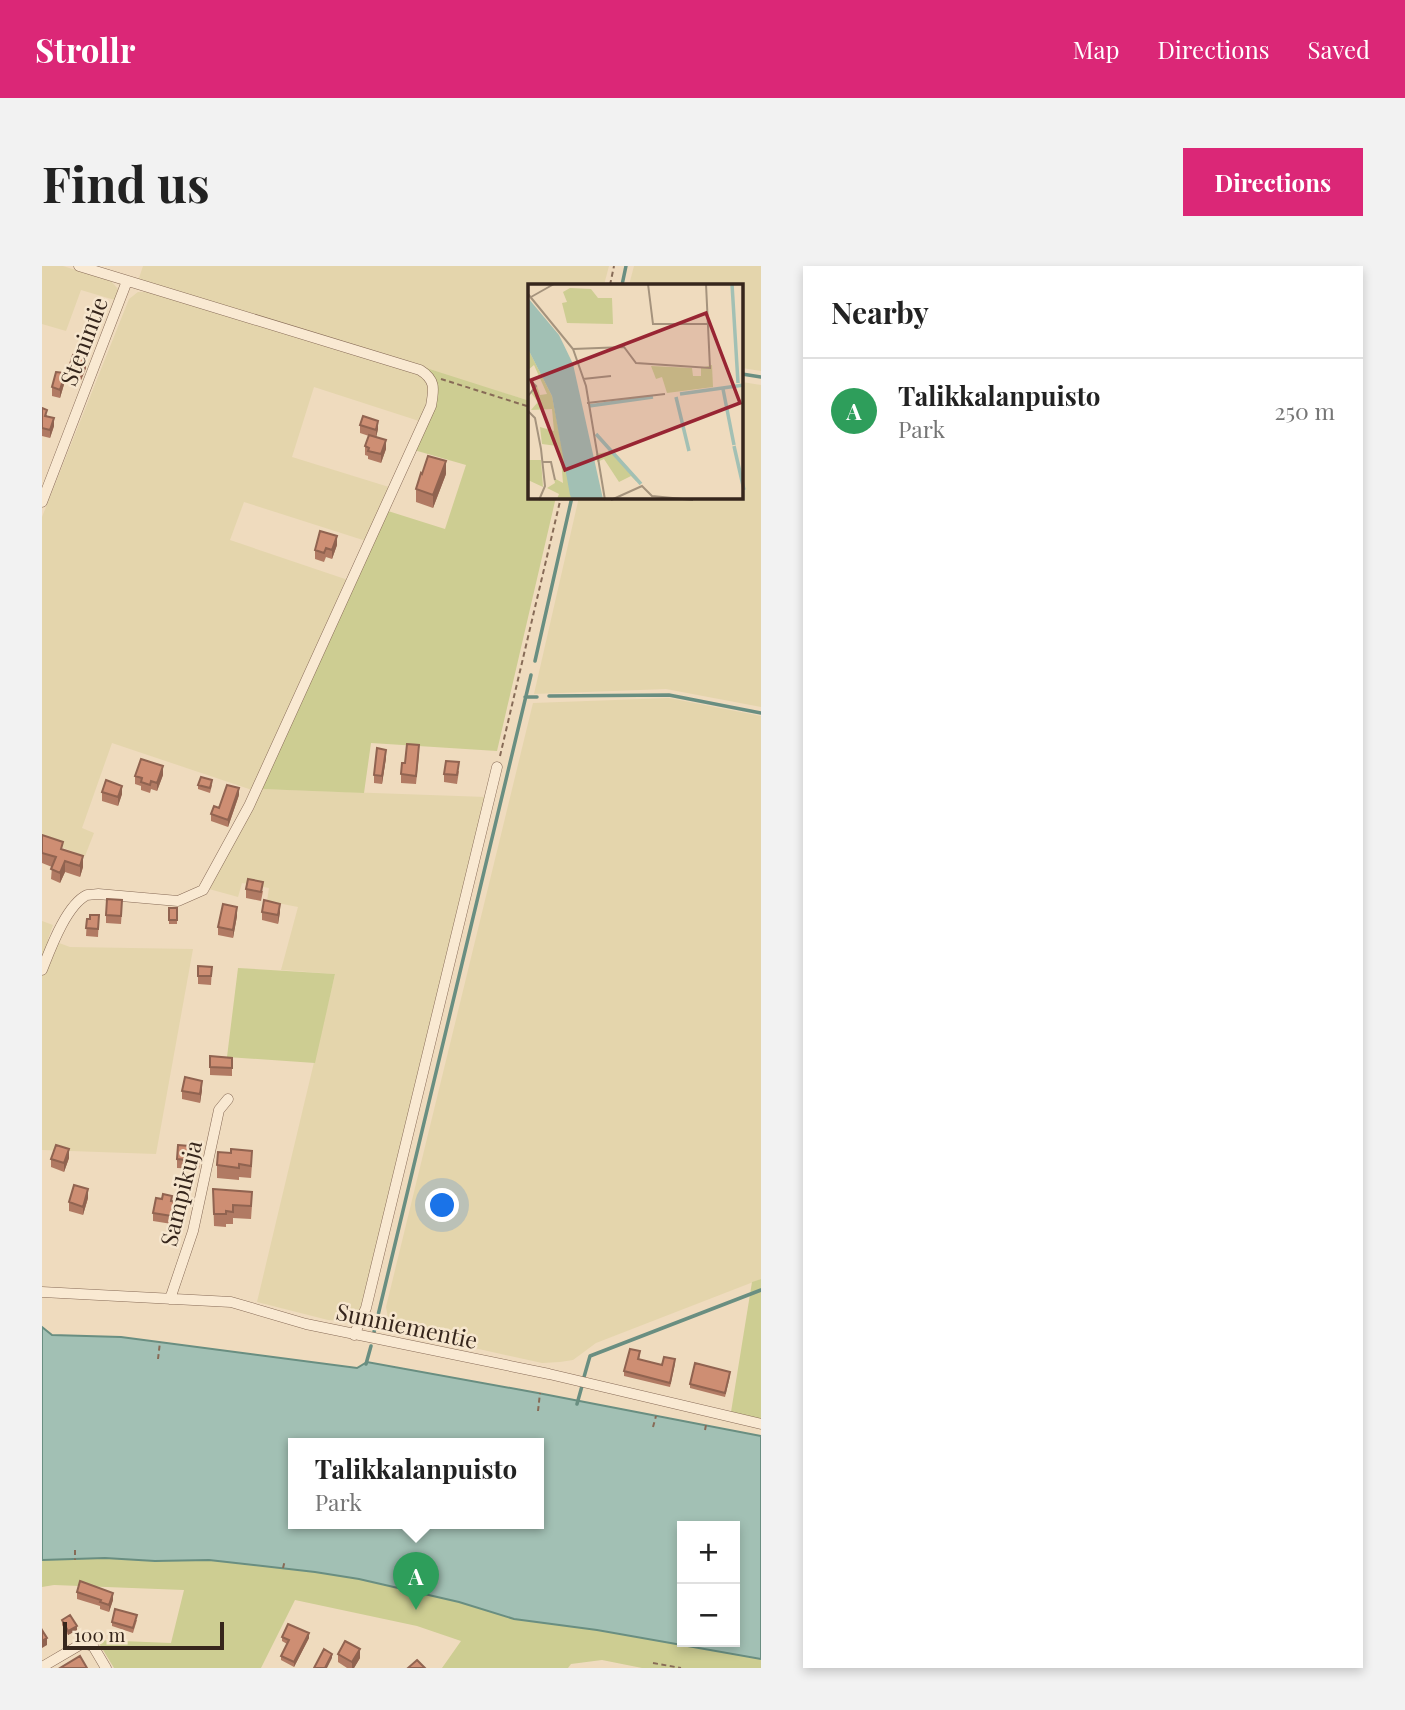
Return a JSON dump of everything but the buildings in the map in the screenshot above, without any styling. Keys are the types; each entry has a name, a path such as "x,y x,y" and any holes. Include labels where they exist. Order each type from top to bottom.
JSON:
{"street":[{"name":"Stenintie","path":"42,502 127,281 79,266"},
{"path":"42,970 58,930 74,908 88,895 178,901 203,890 249,806 431,406 435,388 428,375 420,370 127,281"},
{"path":"354,1335 366,1308 497,767"},
{"name":"Sampikuja","path":"170,1298 193,1231 219,1110 228,1099"},
{"name":"Sunniementie","path":"42,1292 231,1302 306,1324 549,1374 761,1424"},
{"path":"42,1667 83,1643 93,1646 106,1668"}],"path":[{"path":"610,284 614,266"},
{"path":"428,375 528,406"},
{"path":"497,767 561,499"},
{"path":"158,1359 160,1342"},
{"path":"538,1411 540,1393"},
{"path":"653,1427 656,1416"},
{"path":"705,1430 706,1425"},
{"path":"75,1550 75,1560"},
{"path":"283,1568 285,1560"},
{"path":"653,1663 681,1668"}],"shaded area":[{"path":"42,266 63,266 111,281 118,289 118,301 81,290 66,331 42,324"},
{"path":"143,266 609,266 604,284 528,284 528,400 138,281"},
{"path":"634,266 761,266 761,371 744,368 744,284 629,284"},
{"path":"138,292 147,292 417,373 425,378 430,388 419,421 314,387 292,457 389,487 366,541 244,502 230,540 348,580 252,790 112,743 82,828 94,833 85,856 42,840 42,517 129,299"},
{"path":"744,382 761,385 761,707 666,689 534,694 579,499 744,499"},
{"path":"669,698 761,716 761,1279 596,1343 573,1360 560,1362 542,1363 398,1331 389,1324 386,1307 533,703"},
{"path":"261,789 486,797 361,1308 353,1322 328,1320 257,1302 335,974 281,970 298,907 267,901 269,888 242,883 238,897 209,889 250,815"},
{"path":"42,921 53,925 48,939 70,947 193,949 156,1154 42,1150"},
{"path":"42,1327 52,1335 121,1337 357,1368 367,1362 761,1436 761,1659 693,1647 740,1647 740,1521 677,1521 677,1644 514,1619 459,1602 359,1579 209,1560 105,1558 42,1560"}],"green space":[{"path":"423,367 528,400 528,499 556,499 497,751 371,743 364,793 261,789 388,511 445,529 466,465 414,450 437,398 437,383"},
{"path":"238,968 335,974 315,1063 227,1057"},
{"path":"761,1279 761,1419 731,1412 752,1282"},
{"path":"42,1560 209,1560 315,1572 359,1579 459,1602 514,1619 597,1630 677,1644 677,1647 693,1647 761,1659 761,1668 642,1668 602,1660 571,1664 568,1668 442,1668 461,1641 417,1626 295,1600 261,1668 114,1668 97,1640 171,1643 184,1590 54,1585 42,1587"}],"waterway":[{"path":"622,284 626,266"},
{"path":"744,374 761,377"},
{"path":"535,661 572,499"},
{"path":"374,1332 531,675"},
{"path":"549,696 669,695 761,713"},
{"path":"525,697 537,697"},
{"path":"584,1377 590,1356 761,1290"},
{"path":"366,1364 371,1346"},
{"path":"577,1404 582,1386"}],"place":[{"name":"Talikkalanpuisto","path":"416,1610"}]}
